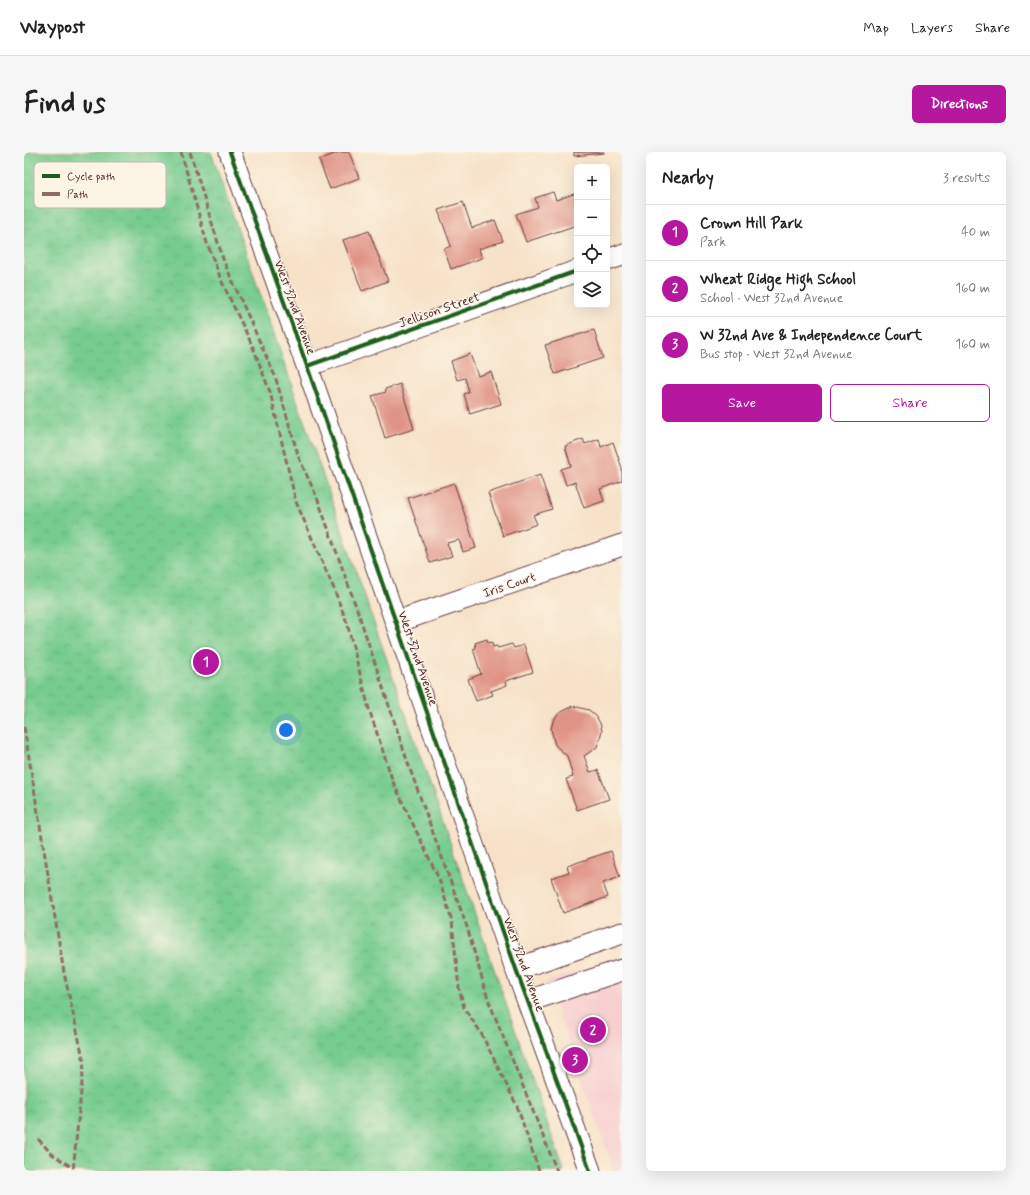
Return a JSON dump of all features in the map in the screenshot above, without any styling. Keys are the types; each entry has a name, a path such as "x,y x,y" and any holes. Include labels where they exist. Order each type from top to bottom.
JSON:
{"street":[{"name":"West 32nd Avenue","path":"230,152 307,366 516,969 590,1171"},
{"path":"610,259 622,255"},
{"name":"Jellison Street","path":"307,366 574,272"},
{"name":"Iris Court","path":"396,622 622,545"},
{"path":"516,969 622,933"},
{"path":"528,1001 622,970"}],"shaded area":[{"path":"622,956 622,1171 614,1171 547,981"}],"green space":[{"path":"24,152 211,152 564,1171 24,1171"}],"building":[{"path":"339,152 349,152 359,178 330,189 319,160"},
{"path":"574,152 604,152 604,153 574,156"},
{"path":"553,192 556,200 574,194 574,226 526,242 516,214 538,207 535,198"},
{"path":"463,202 472,228 495,220 503,241 479,249 482,258 451,269 444,249 451,246 438,210"},
{"path":"369,231 388,281 362,291 343,240"},
{"path":"594,330 603,358 555,374 545,345"},
{"path":"470,354 478,376 491,372 501,404 470,414 464,394 469,392 465,378 457,380 451,361"},
{"path":"400,384 414,429 385,438 372,396 386,392 385,389"},
{"path":"583,439 585,444 599,439 601,447 613,442 622,468 622,481 600,489 604,501 584,508 575,482 566,485 561,469 571,466 565,446"},
{"path":"540,475 552,509 533,515 537,524 503,536 488,493"},
{"path":"454,483 476,548 463,552 459,540 447,543 452,556 430,563 408,498"},
{"path":"487,639 488,643 492,642 493,647 497,646 498,648 512,644 514,648 524,645 533,672 506,681 507,685 491,691 493,695 476,701 468,679 481,674 473,649 476,648 475,643"},
{"path":"573,706 589,710 596,716 600,723 602,731 597,747 584,756 590,772 598,770 609,799 577,810 566,779 573,777 567,756 555,745 551,729 553,721 558,714"},
{"path":"611,851 620,877 603,883 608,897 563,913 551,878 569,872 567,866"}],"marked path":[{"path":"181,152 207,243 222,282 253,347 270,392 296,502 334,589 347,623 369,709 393,782 439,879 452,921 459,988 464,1008 480,1031 517,1106 539,1171"},
{"path":"190,152 224,262 275,376 299,458 318,500 359,615 410,769 467,927 488,999 557,1171"},
{"path":"24,727 64,973 84,1062 73,1171"},
{"path":"38,1139 52,1154 73,1168"}],"cycle path":[{"path":"230,152 307,366 516,969 590,1171"},
{"path":"307,366 574,272"}],"place":[{"name":"Crown Hill Park","path":"206,662"},
{"name":"Wheat Ridge High School","path":"593,1030"},
{"name":"W 32nd Ave & Independence Court","path":"575,1060"}]}
